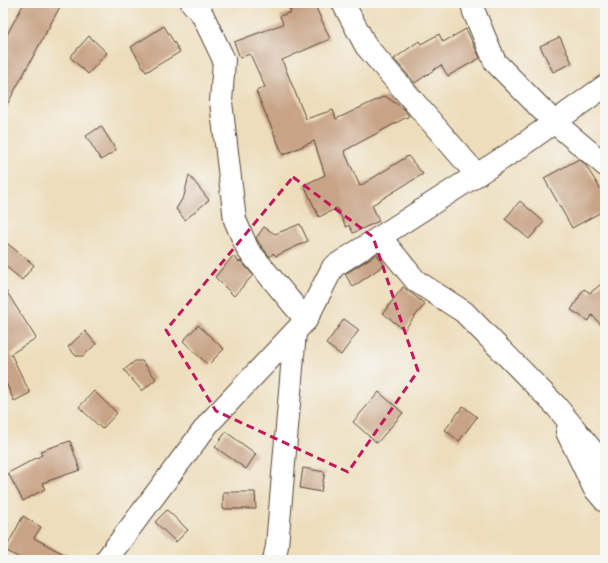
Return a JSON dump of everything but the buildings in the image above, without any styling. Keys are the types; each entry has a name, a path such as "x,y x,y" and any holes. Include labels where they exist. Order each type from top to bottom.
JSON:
{"street":[{"path":"192,3 202,14 224,60 221,102 235,220 248,250 300,326 277,546 274,560"},
{"path":"342,3 366,46 477,175"},
{"path":"472,3 474,12 495,62 554,122 605,165"},
{"path":"106,560 209,423 300,326 333,267 514,151 605,86"},
{"path":"380,237 416,281 464,312 556,406 605,466"},
{"path":"556,406 574,449 594,488 605,501"}],"highlighted area":[{"path":"293,177 373,237 418,371 348,472 216,411 166,330"}]}
